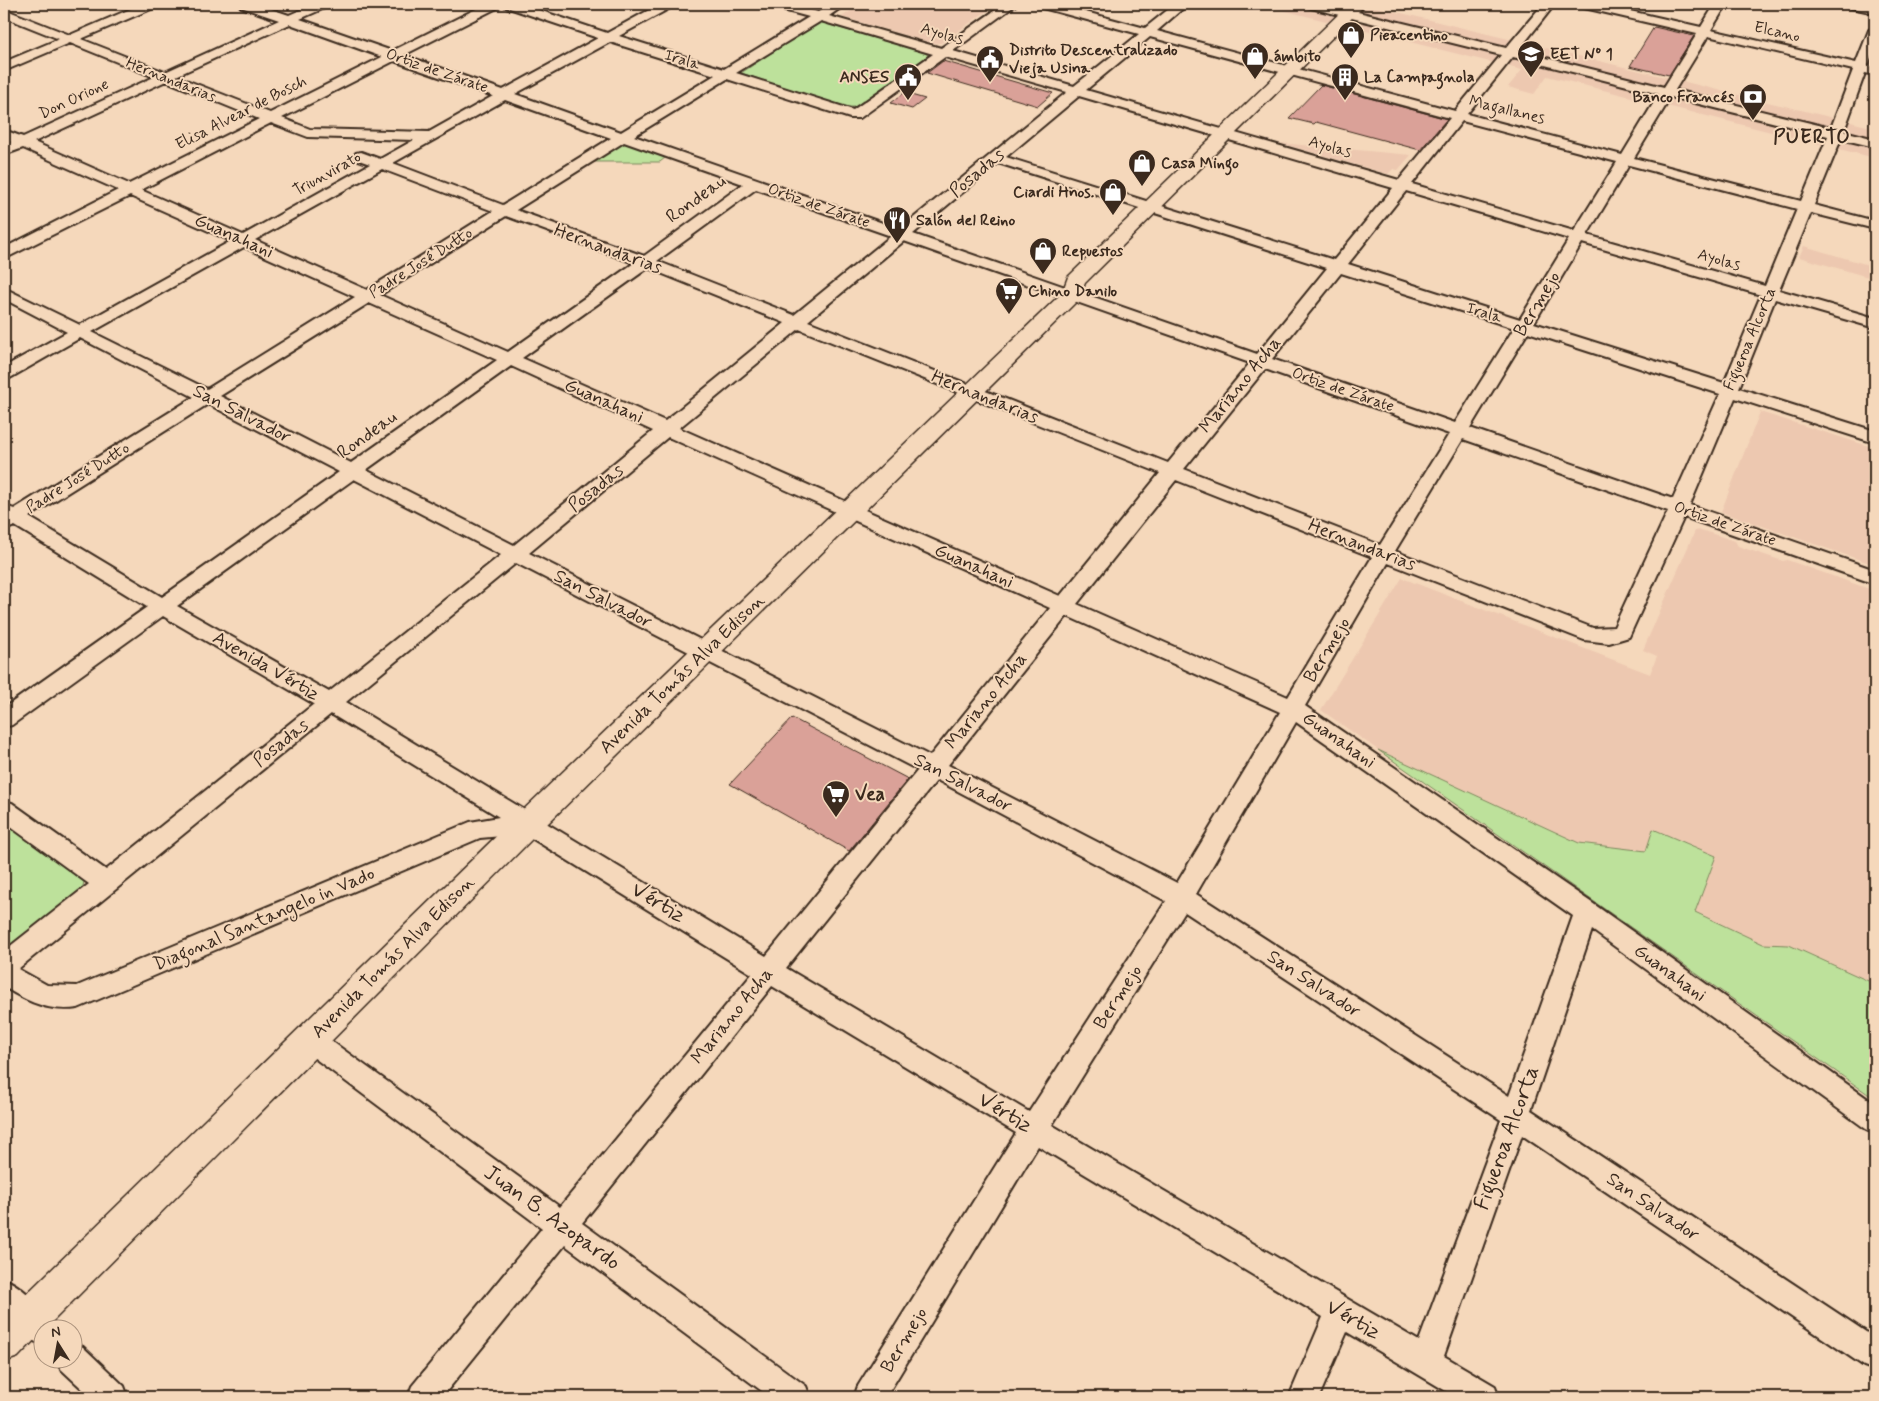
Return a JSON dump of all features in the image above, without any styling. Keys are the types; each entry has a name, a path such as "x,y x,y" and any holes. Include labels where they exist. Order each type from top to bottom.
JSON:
{"main road":[{"name":"Avenida Tomás Alva Edison","path":"20,1321 310,1040 850,510 972,392 1081,291 1075,281 1157,210 1356,11 1374,4"}],"street":[{"path":"4,67 152,4"},
{"name":"Ortiz de Zárate","path":"245,4 903,235 1081,291 1260,360 1875,577"},
{"name":"Don Orione","path":"4,151 323,4"},
{"name":"Elisa Alvear de Bosch","path":"4,254 495,4"},
{"name":"Irala","path":"510,4 855,115 944,53"},
{"name":"Triunvirato","path":"4,374 668,4"},
{"name":"Ayolas","path":"776,4 1875,323"},
{"name":"Padre José Dutto","path":"7,518 207,397 622,137 840,4"},
{"path":"944,53 1011,4"},
{"name":"Magallanes","path":"1044,4 1458,116 1626,158 1875,225"},
{"name":"Posadas","path":"4,966 515,554 1182,4"},
{"path":"1311,4 1356,11 1509,53 1875,143"},
{"name":"Mariano Acha","path":"423,1397 1549,4"},
{"name":"Elcano","path":"1584,4 1875,71"},
{"name":"Bermejo","path":"869,1397 1033,1130 1181,897 1384,554 1721,4"},
{"path":"1851,4 1875,9"},
{"name":"Hernandarias","path":"4,13 308,133 432,136"},
{"name":"Figueroa Alcorta","path":"1609,636 1622,632 1679,508 1836,133 1875,30"},
{"name":"Guanahani","path":"4,134 1292,708 1586,912 1875,1120"},
{"name":"Hernandarias","path":"361,156 646,262 1171,471 1591,635 1609,636"},
{"name":"Irala","path":"996,158 1875,437"},
{"name":"Rondeau","path":"4,719 754,183"},
{"name":"San Salvador","path":"4,292 932,767 1181,897 1516,1115 1875,1355"},
{"name":"Avenida Vértiz","path":"7,518 330,703 528,824"},
{"path":"4,810 106,883"},
{"name":"Vértiz","path":"528,824 1033,1130 1484,1397"},
{"name":"Diagonal Santangelo in Vado","path":"4,974 52,1000 78,998 478,829 528,824"},
{"name":"Figueroa Alcorta","path":"1426,1363 1516,1115 1586,912"},
{"name":"Juan B. Azopardo","path":"310,1040 795,1397"},
{"path":"1304,1397 1340,1313"},
{"path":"82,1367 114,1397"}],"shaded area":[{"path":"861,4 997,4 941,43 932,43 842,17"},
{"path":"1258,4 1364,4 1875,128 1875,158 1547,76 1534,94 1508,87 1522,70"},
{"path":"1280,143 1411,155 1398,170 1393,169 1388,174"},
{"path":"1804,246 1875,267 1875,279 1799,257"},
{"path":"1760,412 1875,448 1875,565 1721,512"},
{"path":"1701,530 1735,541 1738,546 1783,561 1787,560 1875,591 1875,984 1789,945 1763,944 1695,912 1716,856 1653,829 1646,851 1579,843 1378,750 1321,710 1402,578 1650,674 1657,656 1643,650 1695,531"}],"green space":[{"path":"823,23 926,53 929,57 854,107 844,107 741,73 815,24"},
{"path":"623,143 666,157 660,162 590,162"},
{"path":"1378,750 1579,843 1646,851 1653,829 1716,856 1695,912 1763,944 1789,945 1875,984 1875,1099"},
{"path":"4,823 84,882 82,890 78,894 4,955"}],"building":[{"path":"1654,27 1694,36 1669,75 1630,66"},
{"name":"Distrito Descentralizado Vieja Usina","path":"943,61 1053,93 1038,106 927,73"},
{"name":"La Campagnola","path":"1321,85 1447,119 1420,150 1316,122 1314,124 1289,118"},
{"name":"ANSES","path":"904,93 925,99 912,109 891,103"},
{"name":"Vea","path":"792,718 908,779 849,851 730,784"}],"place":[{"name":"Pieacentino","path":"1351,59"},
{"name":"EET Nº 1","path":"1531,78"},
{"name":"ámbito","path":"1255,80"},
{"name":"Distrito Descentralizado Vieja Usina","path":"990,83"},
{"name":"ANSES","path":"908,101"},
{"name":"La Campagnola","path":"1345,101"},
{"name":"Banco Francés","path":"1753,121"},
{"name":"Casa Mingo","path":"1142,187"},
{"name":"Ciardi Hnos.","path":"1113,216"},
{"name":"Salón del Reino","path":"897,244"},
{"name":"Repuestos","path":"1043,275"},
{"name":"Chino Danilo","path":"1009,315"},
{"name":"Vea","path":"836,818"}],"district":[{"name":"PUERTO","path":"1812,137"}]}
